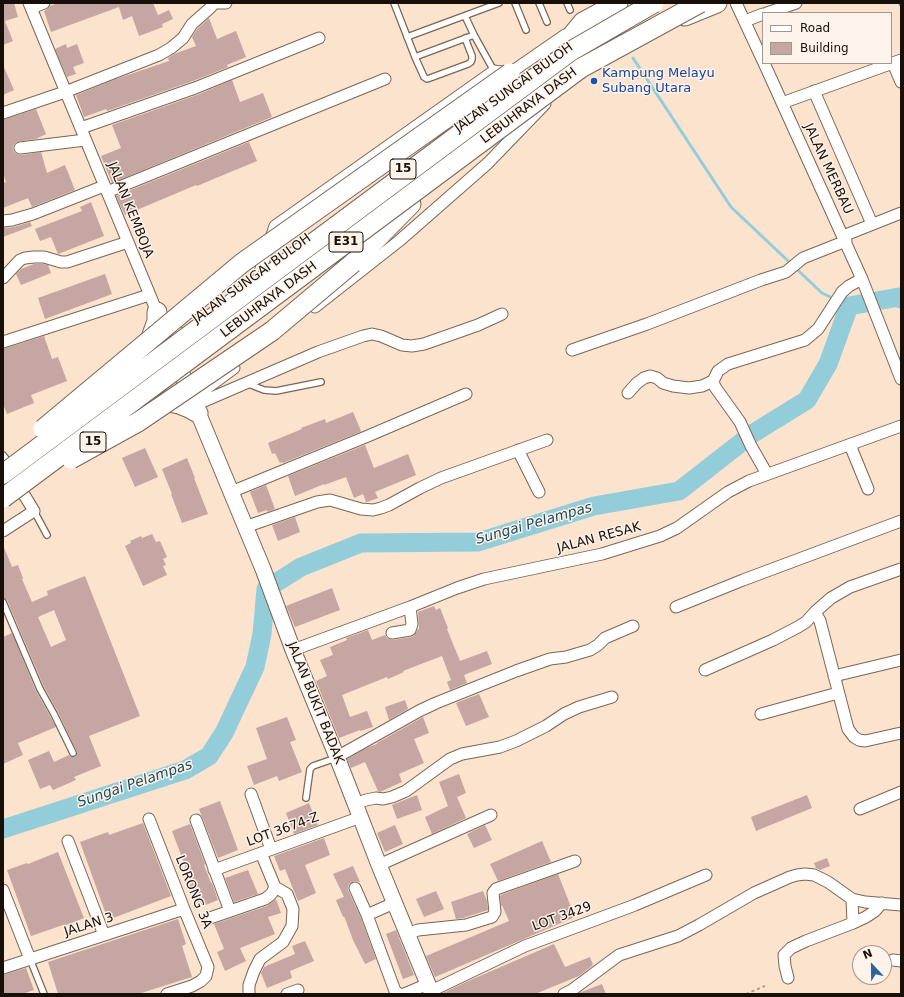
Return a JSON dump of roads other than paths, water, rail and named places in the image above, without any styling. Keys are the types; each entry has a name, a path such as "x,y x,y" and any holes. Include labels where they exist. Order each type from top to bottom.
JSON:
{"highway":[{"name":"15","path":"549,63 576,16 618,3"},
{"name":"JALAN SUNGAI BULOH","path":"4,464 138,361 259,275 549,63 595,30 641,3"},
{"name":"LEBUHRAYA DASH","path":"4,464 571,51 654,3"},
{"name":"LEBUHRAYA DASH","path":"9,498 581,68 700,3"},
{"name":"JALAN SUNGAI BULOH","path":"9,498 183,376 283,297 411,204 562,87 680,18 716,3"},
{"path":"4,464 20,448 242,262 502,72"},
{"path":"9,498 138,422 272,331 353,263 411,204"},
{"path":"138,361 148,347 157,321 157,312"},
{"path":"146,403 157,402 195,405"}],"main road":[{"name":"JALAN BUKIT BADAK","path":"168,340 263,569 293,650 394,903 431,990"}],"street":[{"path":"30,6 44,3"},
{"path":"3,113 65,92 159,55 171,48 183,38 192,24 215,3 226,3"},
{"name":"JALAN MERBAU","path":"736,3 762,58"},
{"path":"770,12 796,3"},
{"name":"JALAN KEMBOJA","path":"30,6 168,340"},
{"path":"744,21 762,14"},
{"path":"259,275 275,226 502,72 576,16"},
{"path":"81,128 195,88 319,38"},
{"path":"897,61 901,82"},
{"name":"JALAN MERBAU","path":"765,64 864,283 901,379"},
{"path":"782,103 889,64"},
{"path":"3,221 33,214 106,189 385,79"},
{"path":"195,405 300,319 399,241 488,162 562,87"},
{"path":"814,91 872,224"},
{"path":"20,148 85,140"},
{"path":"572,350 647,324 761,280 786,272 803,258 872,224 901,213"},
{"path":"3,278 20,260 25,258 44,257 61,262 67,262 128,242"},
{"path":"628,393 637,383 650,376 657,378 663,383 673,386 689,388 702,386 713,381 718,371 728,364 805,340 818,329 842,292 849,286 864,283"},
{"path":"3,342 149,295"},
{"path":"195,405 318,352 363,336 372,334 381,336 402,345 412,346 430,342 478,325 502,314"},
{"path":"713,381 715,387 740,422 751,446 767,474"},
{"path":"231,492 466,394"},
{"name":"JALAN RESAK","path":"293,650 484,579 602,554 660,536 677,528 728,492 749,481 901,426"},
{"path":"245,527 317,502 330,500 361,509 373,510 381,508 441,478 547,440"},
{"path":"850,444 868,489"},
{"path":"518,450 539,492"},
{"path":"3,531 34,511 9,498"},
{"path":"676,607 743,580 901,521"},
{"path":"705,670 772,640 806,622 831,598 850,587 901,569"},
{"path":"392,634 410,630 412,624 410,607"},
{"path":"815,612 820,621 848,729 854,737 865,741 901,733"},
{"path":"337,758 419,711 436,703 550,659 566,657 590,650 605,638 633,626"},
{"path":"834,676 901,660"},
{"path":"761,714 838,693"},
{"name":"LOT 3674-Z","path":"214,870 266,851 358,811 366,800 392,797 406,791 450,759 462,754 500,747 516,741 579,707 612,697"},
{"path":"860,809 901,792"},
{"path":"210,918 265,899 272,893 275,887 251,794"},
{"path":"379,865 491,815"},
{"name":"LORONG 3A","path":"149,819 208,967 206,976 201,981 192,986 167,994"},
{"path":"196,820 230,911"},
{"path":"68,841 104,935"},
{"path":"407,934 418,930 466,925 492,917 495,912 493,893 496,889 575,861"},
{"path":"564,994 572,990 619,955 678,936 754,893 790,877 805,874 814,875 828,882 852,899 865,902 901,905"},
{"name":"LOT 3429","path":"404,994 431,990 525,946 635,905 706,875"},
{"path":"249,994 249,986 260,959 283,942 292,926 293,909 287,894 275,887"},
{"path":"355,888 367,915 395,990 399,994"},
{"path":"3,890 30,959"},
{"path":"852,899 853,923"},
{"path":"367,915 394,903"},
{"path":"788,978 784,955 791,948 866,917 875,911 882,903"},
{"name":"JALAN 3","path":"3,968 184,909"},
{"path":"287,994 298,990"}],"lane":[{"path":"394,3 422,75 427,79 471,62 472,56 465,38"},
{"path":"407,37 499,3"},
{"path":"516,3 526,30"},
{"path":"539,3 547,22"},
{"path":"567,3 576,16"},
{"path":"465,16 474,35 502,72"},
{"path":"415,57 474,35"},
{"path":"246,383 264,390 276,391 321,382"},
{"path":"34,511 47,535"},
{"path":"3,602 40,689 73,753"},
{"path":"306,798 310,769 313,766 337,758"},
{"path":"30,959 44,994"}],"waterway":[{"path":"633,58 731,207 822,293 849,306"},
{"name":"Sungai Pelampas","path":"3,829 185,770 209,756 224,733 255,667 262,634 266,589 301,567 361,543 478,542 594,506 679,491 752,434 807,400 828,364 849,306 899,297 901,299"}],"place":[{"name":"Kampung Melayu Subang Utara","path":"594,81"}]}
